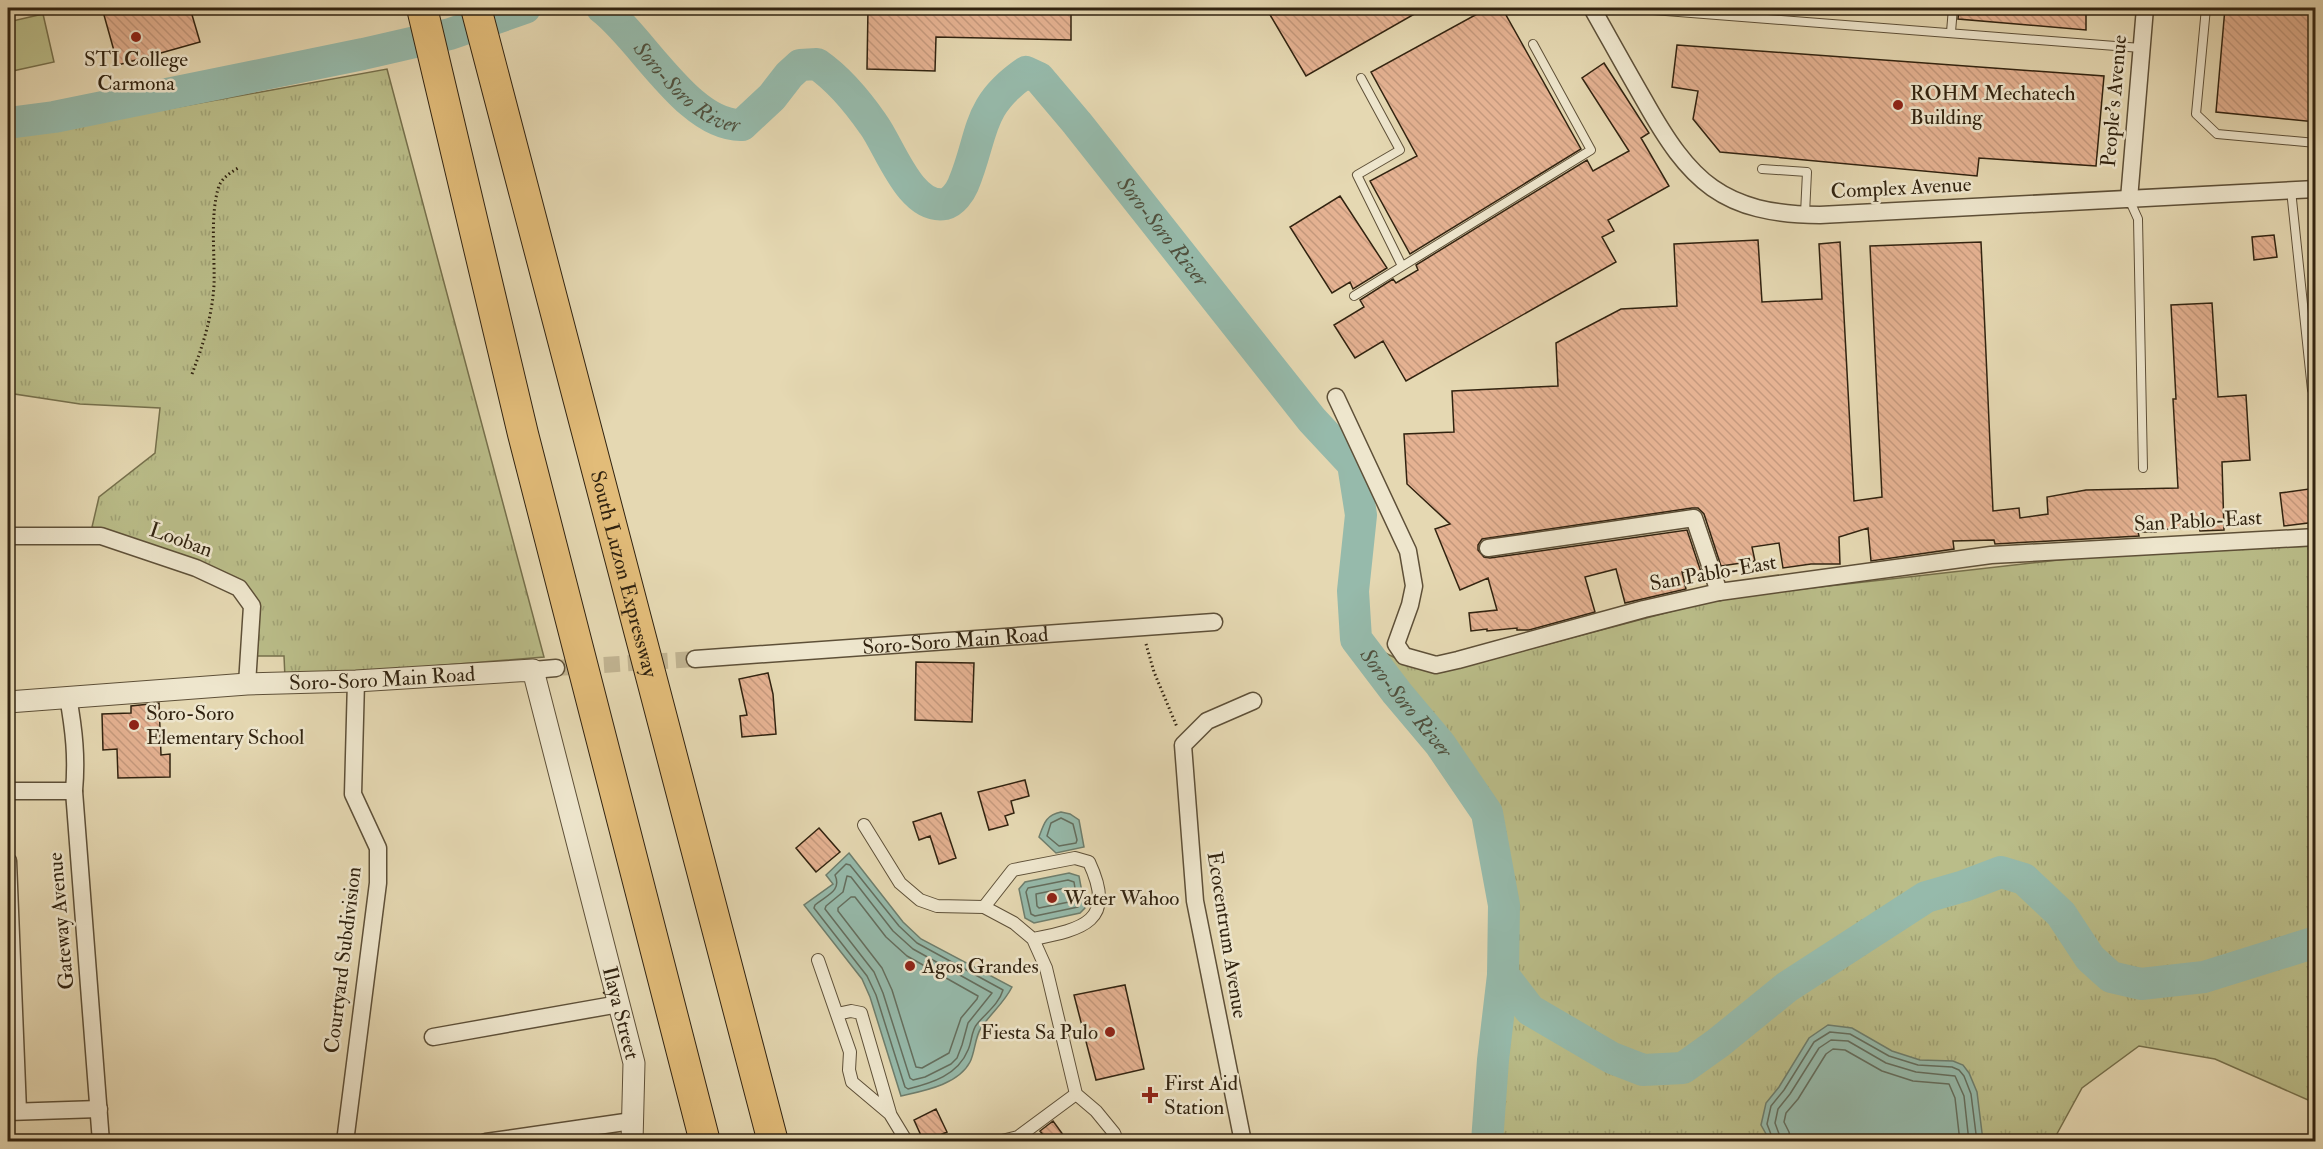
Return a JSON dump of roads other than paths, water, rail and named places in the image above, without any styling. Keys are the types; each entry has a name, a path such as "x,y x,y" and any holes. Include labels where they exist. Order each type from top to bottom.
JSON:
{"highway":[{"path":"422,8 520,423 705,1142"},
{"name":"South Luzon Expressway","path":"476,8 773,1142"}],"street":[{"name":"Complex Avenue","path":"1592,8 1667,141 1683,161 1701,180 1717,191 1754,208 1805,215 2316,189"},
{"name":"People's Avenue","path":"2129,199 2145,8"},
{"name":"San Pablo-East","path":"1336,397 1408,551 1414,586 1410,605 1396,644 1404,656 1436,664 1644,609 1719,592 1990,555 2316,537"},
{"path":"1488,548 1694,518 1719,592"},
{"name":"Looban","path":"8,536 101,536 196,568 240,588 252,606 247,684"},
{"name":"Soro-Soro Main Road","path":"695,659 1214,622"},
{"path":"533,670 556,668"},
{"name":"Soro-Soro Main Road","path":"8,702 247,684 356,681 533,670"},
{"name":"Ilaya Street","path":"533,670 634,1063 632,1131"},
{"name":"Courtyard Subdivision","path":"345,1142 378,883 378,848 353,794 356,681"},
{"name":"Gateway Avenue","path":"68,698 75,731 74,791 101,1142"},
{"name":"Ecocentrum Avenue","path":"1243,1142 1195,901 1183,745 1207,721 1253,701"},
{"path":"8,791 74,791"},
{"path":"864,825 900,883 920,900 937,906 984,907 1014,923 1033,939 1046,968 1076,1094 1096,1111 1114,1132 1118,1142"},
{"path":"984,907 1013,870 1075,858 1089,862 1100,903 1096,915 1083,926 1033,939"},
{"path":"8,861 13,1111 99,1109"},
{"path":"818,960 850,1052 849,1070 852,1082 890,1114"},
{"path":"433,1037 619,1004"},
{"path":"837,1014 851,1011 861,1013 890,1114 906,1142"},
{"path":"998,1142 1018,1137 1076,1094"},
{"path":"486,1142 632,1131"}],"lane":[{"path":"1648,8 2141,48"},
{"path":"1951,32 1953,8"},
{"path":"2206,8 2196,114 2217,134 2316,143"},
{"path":"1354,296 1591,150 1533,44"},
{"path":"1361,78 1400,150 1358,175 1402,266"},
{"path":"1762,169 1807,172 1805,215"},
{"path":"2291,190 2312,390"},
{"path":"2129,199 2138,219 2143,468"}],"water":[{"path":"1061,812 1070,814 1079,820 1084,847 1056,853 1039,837 1046,820"},
{"name":"Agos Grandes","path":"849,853 903,922 921,939 1012,987 981,1028 970,1062 949,1082 901,1096 870,997 862,979 804,905 833,884 826,875"},
{"name":"Water Wahoo","path":"1069,873 1079,876 1085,908 1080,913 1034,923 1025,918 1019,889 1025,882"},
{"path":"1828,1025 1852,1028 1892,1051 1920,1060 1953,1061 1963,1065 1977,1092 1983,1141 1770,1141 1761,1125 1766,1103 1779,1087 1809,1038"}],"waterway":[{"name":"Soro-Soro River","path":"8,123 54,117 363,54 450,34 525,8"},
{"name":"Soro-Soro River","path":"602,8 685,97 703,112 722,122 742,125 772,97 800,65 817,64 841,84 854,99 880,134 911,187 921,197 933,203 948,203 960,191 983,123 998,97 1026,72 1039,78 1312,420 1353,464 1361,515 1353,591 1356,639 1440,744 1487,813 1504,905 1503,975 1493,1060 1487,1142"},
{"path":"1503,975 1530,1010 1612,1058 1643,1070 1683,1068 1787,987 1926,897 2001,872 2024,879 2061,914 2090,958 2111,977 2141,984 2204,977 2316,942"}],"tunnel":[{"path":"556,668 695,659"}],"place":[{"name":"STI College Carmona","path":"136,37"},
{"name":"ROHM Mechatech Building","path":"1898,105"},
{"name":"Soro-Soro Elementary School","path":"134,725"},
{"name":"Water Wahoo","path":"1052,898"},
{"name":"Agos Grandes","path":"910,966"},
{"name":"Fiesta Sa Pulo","path":"1110,1032"},
{"name":"First Aid Station","path":"1150,1095"}]}
